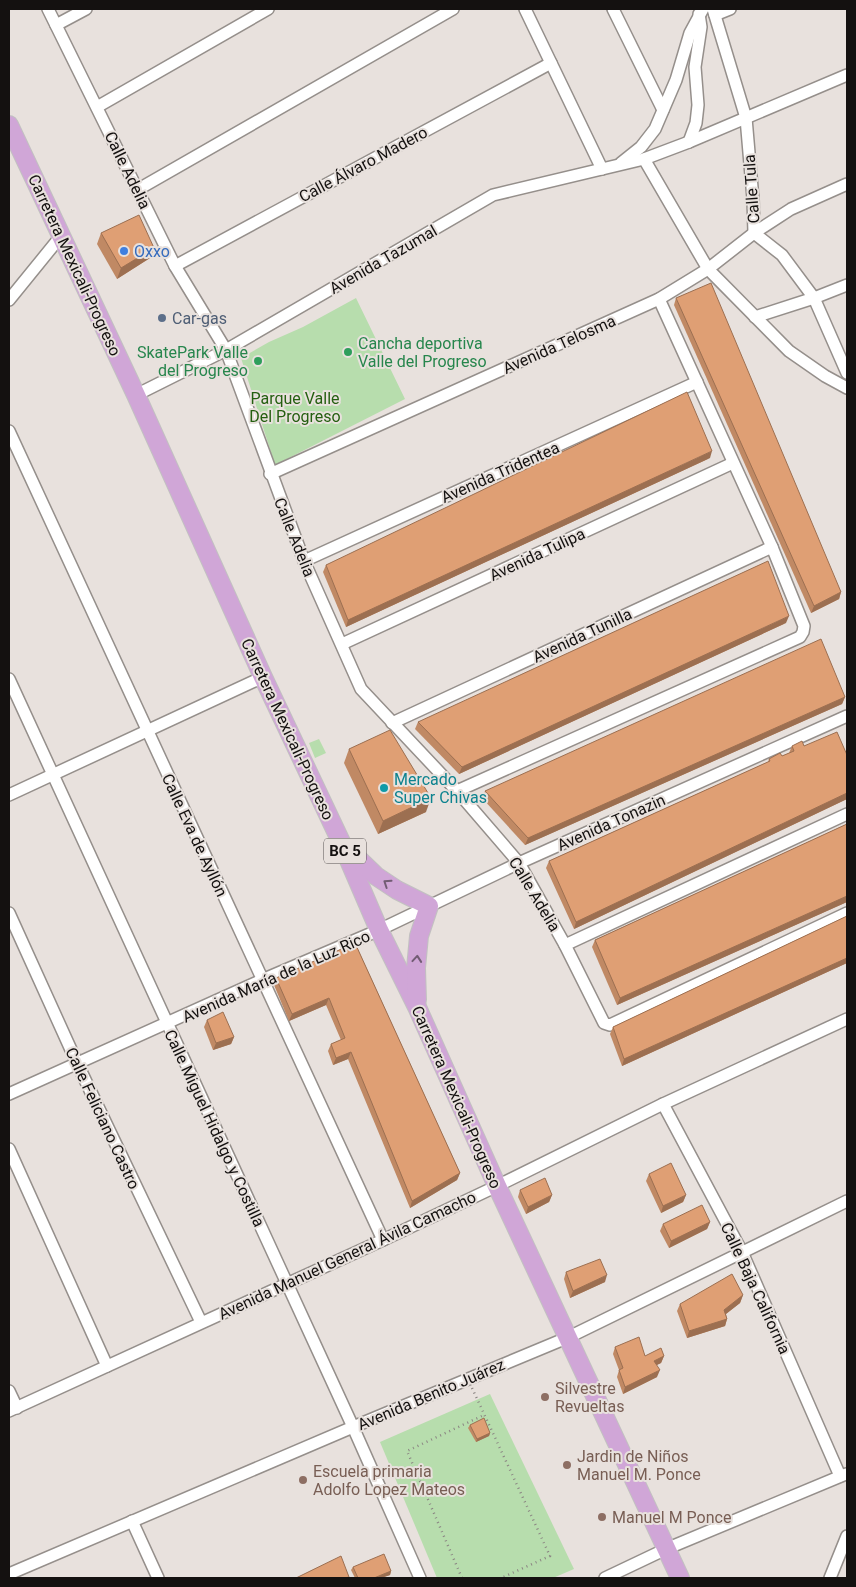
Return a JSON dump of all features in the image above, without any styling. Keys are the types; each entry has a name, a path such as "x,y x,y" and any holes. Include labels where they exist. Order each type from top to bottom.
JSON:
{"main road":[{"name":"Carretera Mexicali-Progreso","path":"9,125 136,395 263,678 342,844 379,930 417,1007 680,1578"},
{"path":"342,844 376,876 429,906 419,936 416,968 417,1007"}],"street":[{"name":"Calle Adelia","path":"48,9 175,266 226,350 270,474 304,561 361,689 457,791 519,863 565,945 604,1023 610,1025 847,913"},
{"path":"56,25 86,9"},
{"path":"97,107 268,9"},
{"path":"137,190 453,9"},
{"path":"525,9 602,169"},
{"path":"613,9 663,110"},
{"path":"714,12 730,9"},
{"path":"620,164 641,147 655,130 676,80 690,33 701,11"},
{"path":"689,142 696,123 698,105 695,68 701,27 701,11"},
{"name":"Calle Tula","path":"714,12 746,118 754,233 782,255 814,298 847,373"},
{"name":"Calle Álvaro Madero","path":"175,266 551,63"},
{"name":"Avenida Tazumal","path":"136,395 226,350 493,195 644,159 847,76"},
{"path":"644,159 708,269 789,351 825,376 847,388"},
{"name":"Avenida Telosma","path":"270,474 659,299 708,269 754,233 791,209 847,184"},
{"path":"9,300 61,236"},
{"path":"755,317 847,285"},
{"path":"457,791 800,637 803,632 804,626 772,547 659,299"},
{"name":"Avenida Tridentea","path":"304,561 697,382"},
{"name":"Calle Eva de Ayllón","path":"9,430 383,1240"},
{"name":"Avenida Tulipa","path":"342,644 733,463"},
{"name":"Avenida Tunilla","path":"392,723 772,547"},
{"path":"9,795 263,678"},
{"name":"Calle Miguel Hidalgo y Costilla","path":"9,679 166,1024 353,1427 420,1578"},
{"name":"Avenida Tonazin","path":"379,930 519,863 846,719"},
{"path":"565,945 847,814"},
{"name":"Calle Feliciano Castro","path":"9,913 77,1063 201,1322"},
{"name":"Avenida María de la Luz Rico","path":"9,1094 262,980 379,930"},
{"name":"Avenida Manuel General Ávila Camacho","path":"13,1410 383,1240 498,1186 663,1104 847,1019"},
{"name":"Calle Baja California","path":"663,1104 742,1252 844,1475"},
{"path":"9,1149 106,1366"},
{"name":"Avenida Benito Juárez","path":"9,1574 569,1337 847,1201"},
{"path":"9,1391 13,1410"},
{"path":"604,1578 666,1549 844,1475"},
{"path":"132,1521 158,1578"},
{"path":"830,1578 847,1536"}],"path":[{"path":"468,1379 550,1556 501,1578"},
{"path":"462,1578 407,1451 484,1415"}],"green space":[{"name":"Parque Valle Del Progreso","path":"356,298 405,399 275,465 241,358"},
{"path":"319,739 326,753 315,758 309,743"},
{"path":"490,1394 574,1569 553,1578 437,1578 380,1442"}],"building":[{"name":"Oxxo","path":"139,215 154,248 121,268 101,233"},
{"path":"711,283 841,592 814,606 676,298"},
{"path":"687,392 712,451 348,620 326,565"},
{"path":"768,561 789,616 462,767 418,722"},
{"path":"821,639 845,697 528,838 485,791"},
{"name":"Mercado Super Chivas","path":"390,730 431,798 383,821 349,749"},
{"path":"837,732 847,755 847,793 576,922 549,861 770,761 769,759 780,753 782,756 794,751 792,746 802,741 804,746"},
{"path":"847,824 847,896 620,998 595,940"},
{"path":"847,916 847,958 624,1059 613,1027"},
{"path":"355,943 460,1173 412,1201 351,1052 336,1058 331,1044 345,1038 329,998 292,1014 276,978"},
{"path":"223,1012 234,1037 216,1043 207,1020"},
{"path":"671,1163 686,1195 663,1206 649,1174"},
{"path":"545,1178 552,1195 528,1207 520,1190"},
{"path":"702,1205 710,1222 671,1241 663,1224"},
{"path":"600,1259 607,1275 573,1291 566,1272"},
{"path":"732,1274 743,1295 724,1310 727,1319 689,1331 680,1304"},
{"path":"639,1337 645,1356 661,1348 664,1356 654,1361 660,1370 625,1387 619,1370 623,1368 615,1347"},
{"path":"484,1418 490,1433 477,1439 470,1425"},
{"path":"384,1554 391,1571 374,1578 358,1578 353,1567"},
{"path":"341,1556 349,1577 296,1578"}],"place":[{"name":"Oxxo","path":"124,251"},
{"name":"Car-gas","path":"162,318"},
{"name":"Cancha deportiva Valle del Progreso","path":"348,352"},
{"name":"SkatePark Valle del Progreso","path":"258,361"},
{"name":"Mercado Super Chivas","path":"384,788"},
{"name":"Silvestre Revueltas","path":"545,1397"},
{"name":"Jardin de Niños Manuel M. Ponce","path":"567,1465"},
{"name":"Escuela primaria Adolfo Lopez Mateos","path":"303,1480"},
{"name":"Manuel M Ponce","path":"602,1517"}]}
